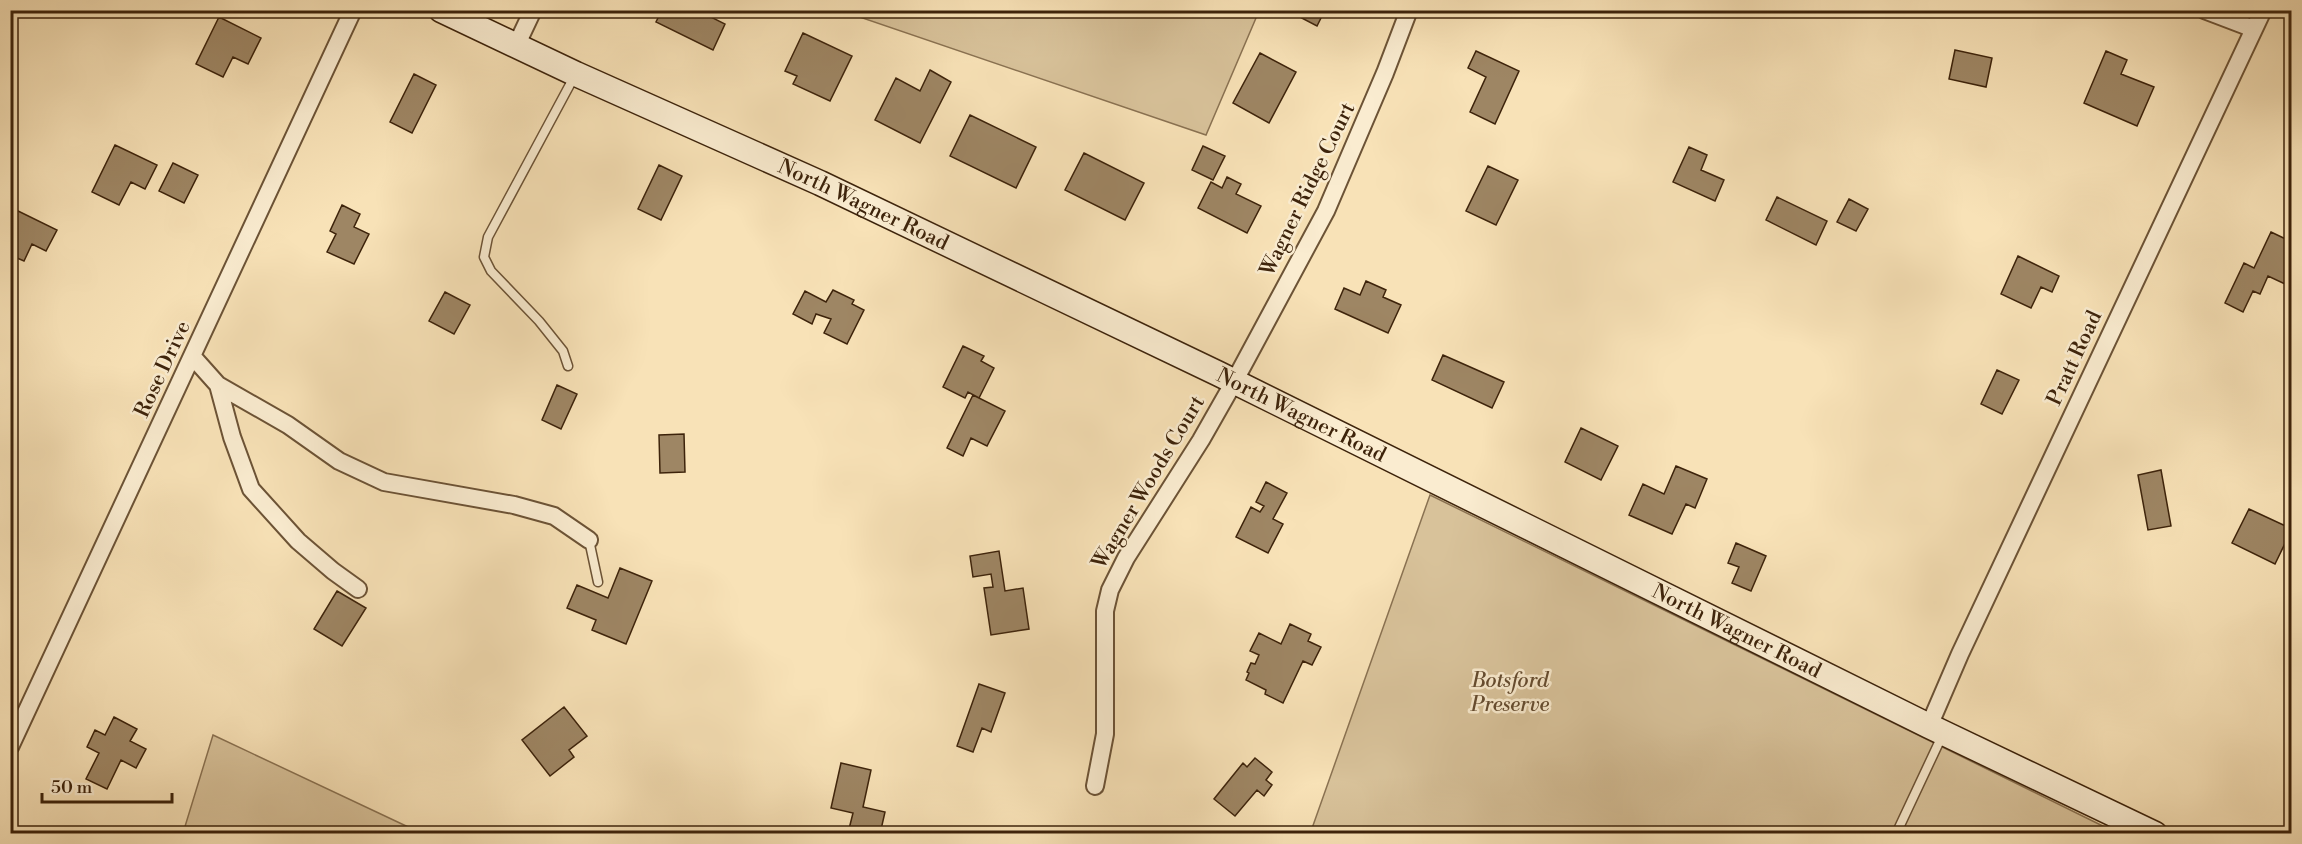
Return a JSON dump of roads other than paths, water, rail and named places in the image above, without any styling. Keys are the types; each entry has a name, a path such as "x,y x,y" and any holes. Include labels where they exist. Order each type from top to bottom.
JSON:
{"main road":[{"name":"North Wagner Road","path":"441,10 576,74 820,183 1234,382 1936,729 2155,834"}],"street":[{"name":"Rose Drive","path":"10,747 353,10"},
{"path":"516,46 532,10"},
{"name":"Wagner Ridge Court","path":"1234,382 1326,211 1386,74 1409,10"},
{"path":"2204,10 2254,29"},
{"name":"Pratt Road","path":"1936,729 1965,643 2263,10"},
{"path":"193,357 218,385 288,425 339,461 384,482 514,505 554,516 589,540"},
{"name":"Wagner Woods Court","path":"1095,786 1105,734 1105,611 1110,590 1126,558 1201,440 1234,382"},
{"path":"218,385 232,437 251,489 298,541 358,589"}],"lane":[{"path":"568,366 563,351 539,321 491,271 484,257 488,237 576,74"},
{"path":"589,540 598,582"},
{"path":"1896,834 1936,729"}],"park label":[{"name":"Botsford Preserve","path":"1510,692"}]}
